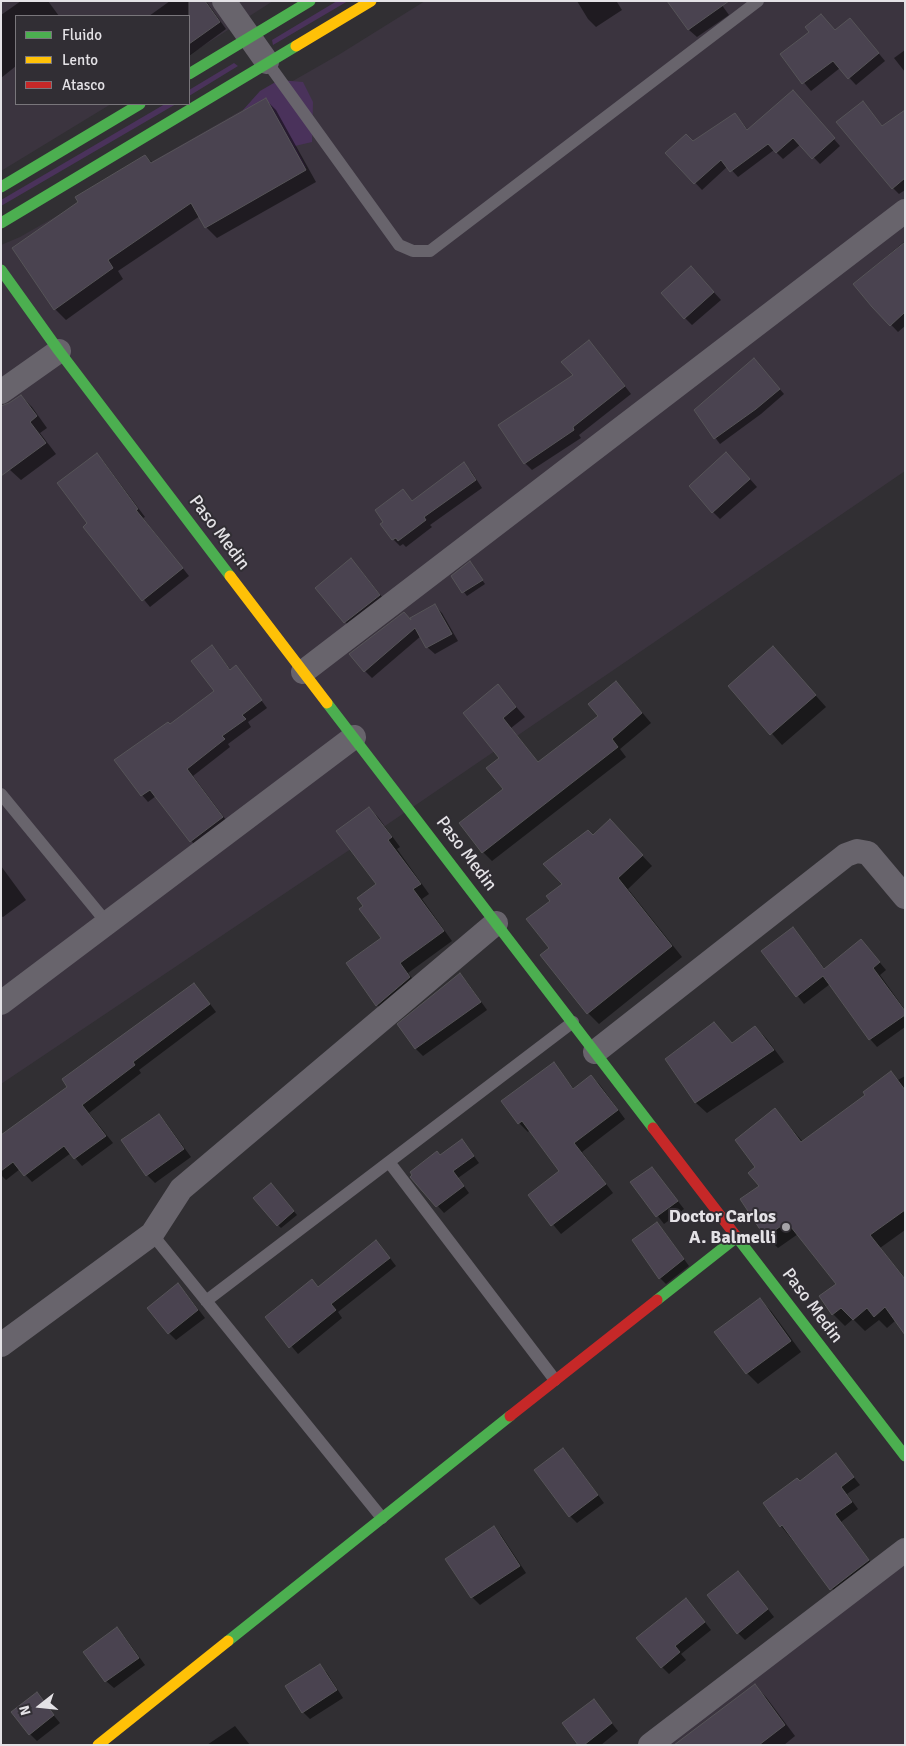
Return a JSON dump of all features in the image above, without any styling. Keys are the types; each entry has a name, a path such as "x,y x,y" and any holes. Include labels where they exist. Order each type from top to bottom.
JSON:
{"street":[{"path":"224,1 267,62"},
{"path":"190,73 310,1"},
{"path":"1,223 371,1"},
{"path":"1,187 138,105"},
{"path":"303,672 905,211"},
{"name":"Paso Medin","path":"1,270 58,351 905,1456"},
{"path":"1,392 58,351"},
{"path":"1,1003 354,737"},
{"path":"595,1052 846,855 857,851 868,853 904,893"},
{"path":"1,1345 152,1234 181,1188 496,923"},
{"path":"98,1745 737,1237"},
{"path":"650,1745 905,1550"}],"lane":[{"path":"267,62 399,245 413,251 430,251 758,1"},
{"path":"1,794 107,923"},
{"path":"206,1301 573,1022"},
{"path":"389,1162 555,1380"},
{"path":"152,1234 382,1518"}],"shaded area":[{"path":"1,1 273,1 190,54 190,15 15,15 15,105 109,105 1,171"},
{"path":"337,1 348,1 273,45 272,40"},
{"path":"425,1 905,1 905,471 385,826 1,1084 1,245 20,237 340,54"},
{"path":"234,63 238,66 190,95 190,89"},
{"path":"279,80 303,82 313,102 312,142 295,146 306,167 209,222 248,124 243,110 260,91"},
{"path":"163,105 174,105 1,206 1,200"},
{"path":"905,1562 905,1745 663,1745"}],"building":[{"path":"189,1 205,1 220,22 190,43"},
{"path":"667,1 729,1 688,30"},
{"path":"821,14 835,30 850,18 879,53 848,79 833,61 802,84 780,54 809,32 805,27"},
{"path":"793,90 835,138 812,159 793,138 776,153 768,144 730,172 721,160 694,184 665,153 686,134 693,141 735,113 747,130"},
{"path":"266,98 306,170 205,228 191,203 108,260 113,268 54,310 12,248 78,202 75,197 145,155 151,163"},
{"path":"863,101 882,126 905,110 905,178 892,189 836,122"},
{"path":"905,242 905,312 890,326 853,284"},
{"path":"691,266 714,292 684,319 661,293"},
{"path":"589,340 625,386 573,427 574,430 524,464 498,425 573,375 561,362"},
{"path":"754,358 780,389 714,439 694,410"},
{"path":"21,395 37,416 30,422 46,443 1,476 1,406"},
{"path":"726,452 750,479 712,513 689,486"},
{"path":"97,453 138,509 136,510 183,568 142,601 83,527 87,523 57,483"},
{"path":"464,462 476,480 424,517 426,520 398,541 396,538 392,540 380,524 383,522 375,510 403,489 412,501"},
{"path":"351,558 380,595 344,623 315,588"},
{"path":"470,561 483,580 462,593 451,576"},
{"path":"435,604 452,634 426,648 415,628 364,672 349,654 404,612 411,620 410,618"},
{"path":"212,645 230,670 236,665 262,700 242,715 246,719 222,736 225,739 187,769 223,817 190,842 150,790 141,796 114,760 168,722 170,724 214,691 191,661"},
{"path":"773,646 816,695 770,735 728,686"},
{"path":"616,681 642,713 612,739 618,747 482,853 459,823 503,789 486,768 499,758 463,713 498,684 516,707 503,718 538,762 598,716 588,704"},
{"path":"369,807 392,837 388,840 421,884 413,889 444,931 400,963 410,977 376,1006 346,963 381,938 359,909 363,906 357,898 376,884 336,831"},
{"path":"610,819 643,855 618,878 672,946 587,1014 540,955 549,948 526,919 550,901 546,896 562,884 543,864 588,830 593,835"},
{"path":"793,927 824,969 861,939 880,962 873,968 905,1011 905,1015 869,1040 823,976 796,997 761,951"},
{"path":"460,973 481,1002 415,1049 397,1024"},
{"path":"194,983 210,1004 133,1062 135,1065 82,1105 106,1136 74,1159 64,1146 24,1176 13,1162 1,1171 1,1135 67,1087 62,1079"},
{"path":"714,1022 732,1043 755,1026 774,1050 695,1103 665,1059"},
{"path":"554,1062 573,1089 591,1075 618,1110 574,1143 606,1184 551,1226 528,1195 559,1171 522,1121 518,1124 501,1101"},
{"path":"891,1071 905,1090 905,1210 870,1235 905,1279 905,1335 885,1307 874,1317 867,1308 853,1320 841,1308 832,1315 819,1296 836,1284 787,1222 765,1237 740,1199 759,1186 748,1173 755,1167 735,1140 775,1108 801,1142 865,1095 863,1092"},
{"path":"159,1114 184,1149 146,1176 121,1140"},
{"path":"462,1139 474,1156 453,1171 464,1186 436,1207 410,1177 412,1175 410,1172 437,1151 440,1155"},
{"path":"652,1167 678,1201 656,1217 630,1182"},
{"path":"271,1183 294,1211 277,1226 253,1198"},
{"path":"657,1222 684,1259 659,1279 632,1240"},
{"path":"376,1240 390,1258 331,1304 336,1310 289,1348 265,1317 312,1279 318,1287"},
{"path":"178,1283 198,1310 168,1334 147,1308"},
{"path":"760,1298 791,1341 746,1374 714,1332"},
{"path":"563,1448 598,1495 569,1517 534,1470"},
{"path":"836,1453 854,1477 841,1487 852,1502 835,1514 869,1560 830,1590 782,1525 780,1527 763,1503 797,1478 800,1481"},
{"path":"494,1526 520,1566 471,1598 445,1559"},
{"path":"738,1571 768,1609 737,1634 707,1595"},
{"path":"686,1598 705,1622 675,1646 680,1652 661,1668 636,1638"},
{"path":"117,1627 139,1658 105,1682 83,1652"},
{"path":"320,1664 337,1690 302,1713 285,1686"},
{"path":"755,1684 785,1725 759,1745 674,1745"},
{"path":"37,1692 54,1715 29,1735 11,1712"},
{"path":"594,1699 612,1723 584,1745 578,1745 562,1723"}],"traffic: fast":[{"path":"190,73 310,1"},
{"path":"1,223 296,46"},
{"path":"1,187 138,105"},
{"path":"1,270 59,351 230,576"},
{"path":"327,703 653,1128"},
{"path":"736,1236 905,1456"},
{"path":"657,1300 737,1237"},
{"path":"228,1641 510,1416"}],"traffic: slow":[{"path":"296,46 371,1"},
{"path":"230,576 327,703"},
{"path":"98,1745 228,1641"}],"traffic: jam":[{"path":"653,1128 736,1236"},
{"path":"510,1416 657,1300"}],"place":[{"name":"Doctor Carlos A. Balmelli","path":"786,1227"}]}
